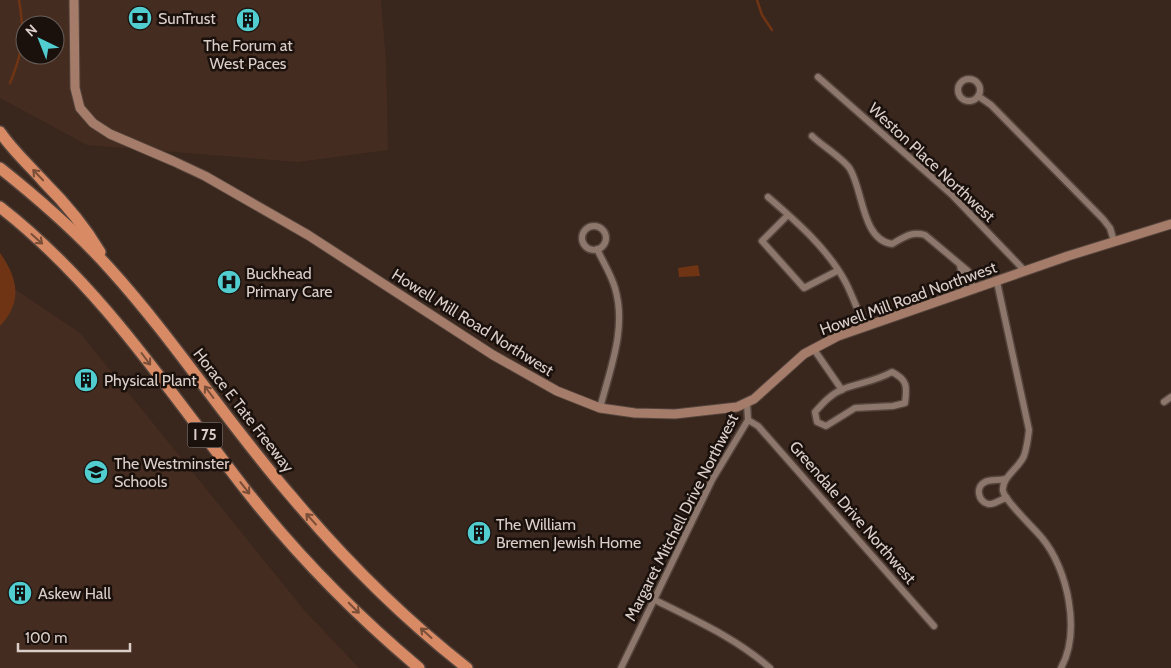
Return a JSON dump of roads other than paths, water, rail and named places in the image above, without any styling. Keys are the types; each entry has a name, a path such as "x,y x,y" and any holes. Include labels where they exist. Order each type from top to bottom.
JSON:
{"highway":[{"path":"0,132 16,153 45,182 77,219 96,244 110,269"},
{"name":"Horace E Tate Freeway","path":"0,168 54,213 110,269 185,360 249,445 319,528 400,610 467,668"},
{"name":"I 75","path":"0,207 68,268 133,342 247,491 287,538 356,611 419,668"}],"main road":[{"name":"Howell Mill Road Northwest","path":"74,0 75,88 80,108 93,123 110,134 173,161 218,184 308,235 515,368 557,391 600,408 635,413 675,414 717,411 747,404 796,360 813,348 838,336 1114,241 1171,224"}],"street":[{"name":"Weston Place Northwest","path":"818,77 951,194 1025,271"},
{"path":"978,96 991,105 1103,219 1110,228 1114,241"},
{"path":"812,136 849,168 856,180 869,226 882,240 892,244 911,234 925,235 960,265 969,291"},
{"path":"768,197 823,250 845,282 864,326"},
{"path":"788,215 762,241 804,288 837,271"},
{"path":"597,249 615,287 620,317 618,341 600,408"},
{"path":"996,282 1029,430 1028,444 1016,469 1005,479 985,482 980,487 978,494 982,501 988,504 1007,498"},
{"path":"813,348 842,390"},
{"path":"892,372 901,377 907,388 905,403 892,406 855,408 826,426 817,422 815,412 825,401 842,390 880,379 892,372"},
{"path":"1164,402 1171,397"},
{"name":"Margaret Mitchell Drive Northwest","path":"621,668 712,480 748,420 747,404"},
{"name":"Greendale Drive Northwest","path":"748,420 758,426 934,626"},
{"path":"1005,479 1003,490 1007,498 1044,540 1060,571 1067,592 1071,637 1061,668"},
{"path":"655,600 731,638 770,668"}],"waterway":[{"path":"10,83 21,51 22,42 19,0"},
{"path":"757,0 762,15 772,30"}],"place":[{"name":"SunTrust","path":"140,18"},
{"name":"The Forum at West Paces","path":"248,20"},
{"name":"Buckhead Primary Care","path":"229,282"},
{"name":"Physical Plant","path":"86,380"},
{"name":"The Westminster Schools","path":"96,472"},
{"name":"The William Bremen Jewish Home","path":"479,533"},
{"name":"Askew Hall","path":"20,593"}]}
